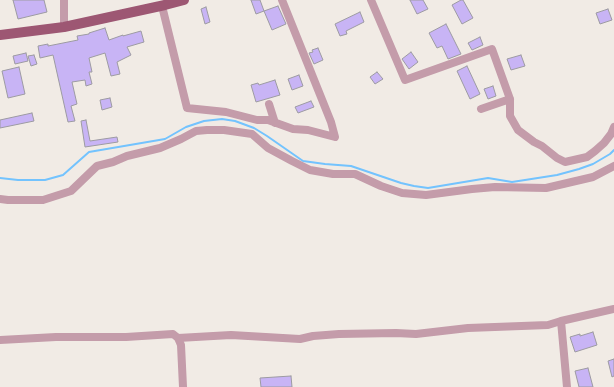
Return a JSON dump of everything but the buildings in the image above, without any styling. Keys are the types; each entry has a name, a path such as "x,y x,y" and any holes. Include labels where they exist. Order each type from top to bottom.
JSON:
{"main road":[{"path":"0,35 64,27 184,0"}],"street":[{"path":"64,0 64,27"},
{"path":"162,6 187,108 226,112 257,120 268,120 293,129 308,130 335,137 331,122 282,0"},
{"path":"371,0 405,80 492,49 510,99 510,116 518,130 557,158 566,162 587,157 604,143 614,127"},
{"path":"481,109 510,99"},
{"path":"269,104 275,123"},
{"path":"0,198 8,200 43,200 70,191 97,166 113,162 127,156 160,148 196,131 206,130 224,130 252,134 268,148 310,170 333,174 355,174 381,186 402,193 426,195 472,189 546,188 593,177 614,166"},
{"path":"178,338 232,335 300,339 313,336 339,334 416,334 468,328 548,325 614,309"},
{"path":"561,321 567,387"},
{"path":"0,340 126,338 173,334 178,338 181,345 183,387"}],"waterway":[{"path":"0,178 45,180 63,175 89,152 165,139 186,127 204,121 222,119 235,121 254,128 303,161 351,166 401,183 428,188 488,178 512,182 557,175 593,164 614,150"}]}
